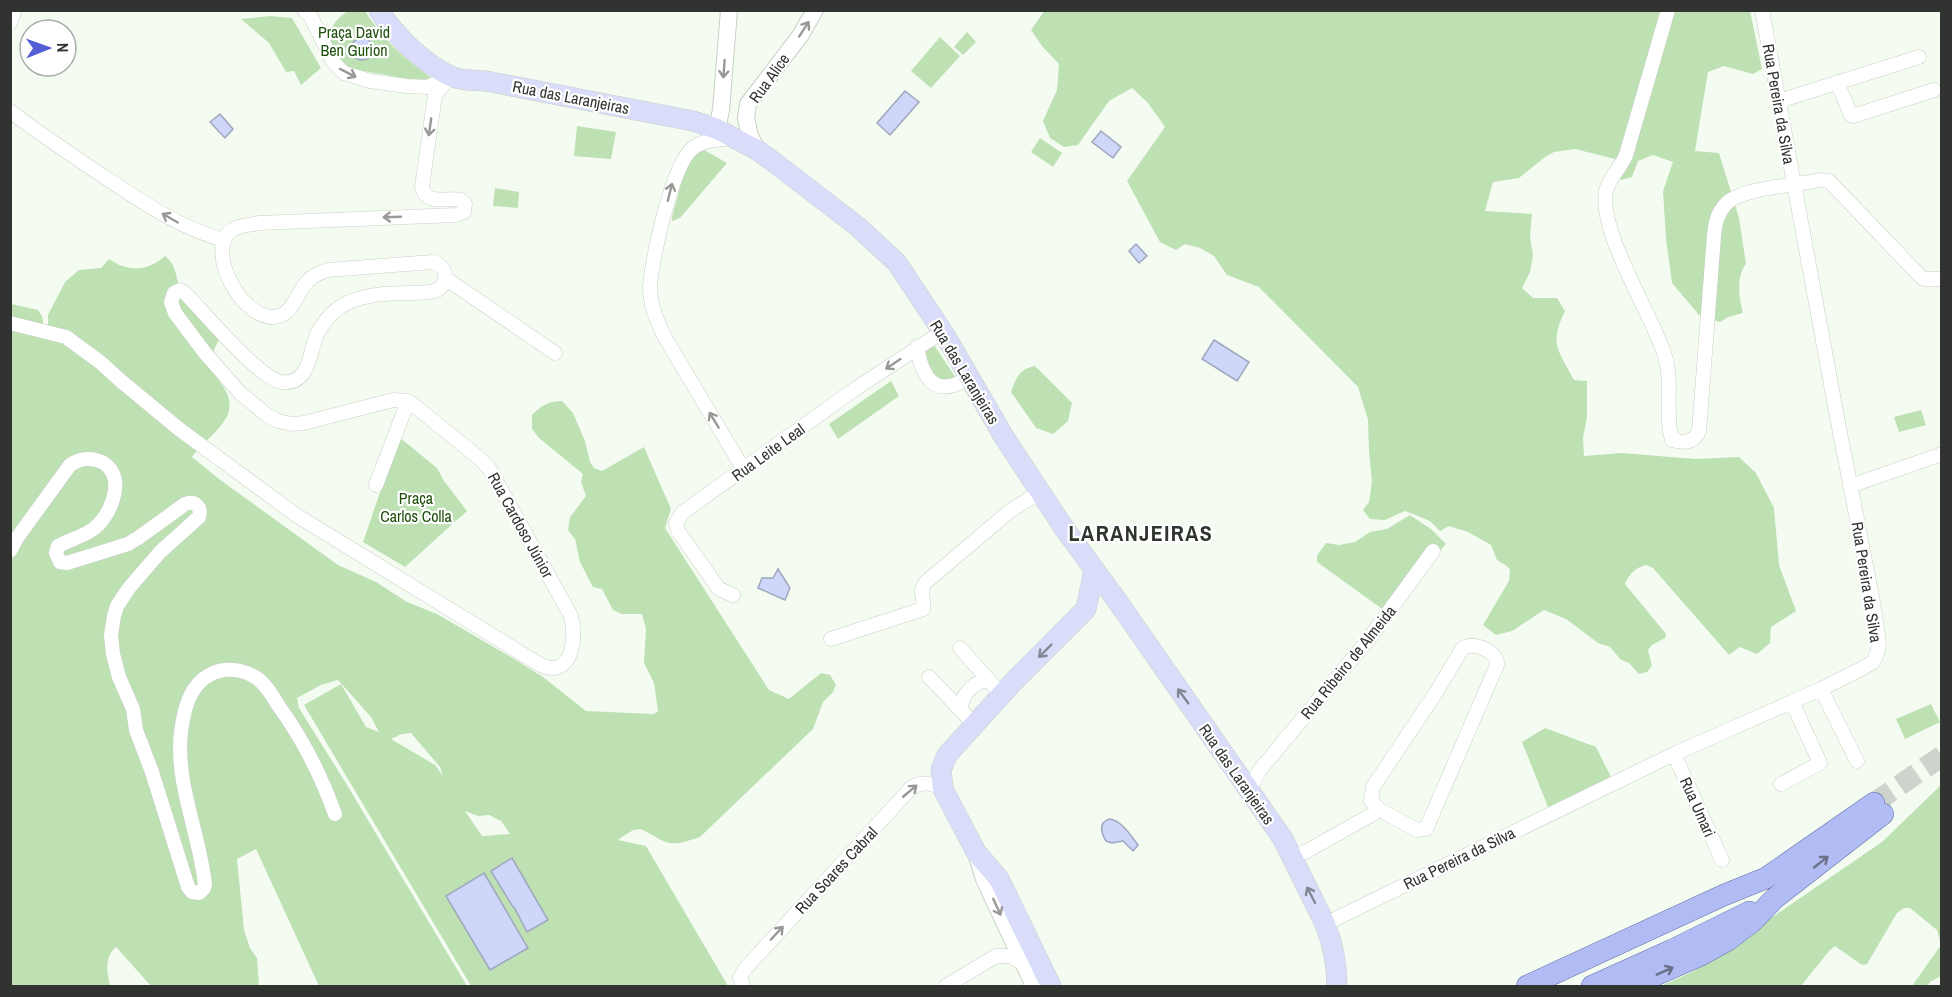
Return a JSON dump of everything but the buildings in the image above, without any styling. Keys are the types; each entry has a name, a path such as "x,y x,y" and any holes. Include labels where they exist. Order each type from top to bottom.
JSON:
{"main road":[{"name":"Rua das Laranjeiras","path":"379,10 390,28 406,44 448,74 693,121 725,134 757,150 890,254 942,332 1004,437 1040,492 1283,839 1331,938 1339,981"},
{"path":"1086,609 1094,570"},
{"path":"1051,987 1029,959 999,879 976,852 943,789 942,764 947,755 1002,695 1086,609 1101,602 1118,602"},
{"path":"1592,987 1670,944 1725,909 1766,878 1879,808 1775,898 1752,922 1728,940 1631,987"},
{"path":"1527,987 1724,895 1766,878"},
{"path":"1560,987 1670,944 1775,898"}],"street":[{"path":"10,23 15,10"},
{"path":"304,10 310,15 333,62 344,73 370,81 432,91 445,83 448,74"},
{"path":"729,10 722,93 725,134 696,145 689,151 672,183 650,285 650,302 659,326 744,470"},
{"name":"Rua Alice","path":"757,150 750,136 746,118 748,104 800,36 815,10"},
{"path":"1668,10 1622,164 1608,183 1605,200 1611,231 1664,353 1670,382 1672,440 1690,441 1697,436 1699,431 1716,218 1726,203 1747,192 1820,180 1829,181 1923,279 1941,279"},
{"name":"Rua Pereira da Silva","path":"1325,924 1674,754 1821,689 1873,662 1877,654 1879,643 1874,602 1762,10"},
{"path":"1779,101 1919,57"},
{"path":"1838,82 1853,116 1934,90"},
{"path":"376,485 408,401 393,400 304,423 292,424 278,421 256,406 225,378 175,312 172,297 177,291 185,292 245,356 275,380 288,382 297,380 303,375 318,332 326,319 339,307 376,294 432,291 441,288 445,278 442,267 433,262 328,270 306,282 285,314 268,317 255,311 231,284 224,259 224,240 235,228 259,223 456,215 464,212 465,204 461,200 432,199 422,191 432,91"},
{"path":"722,93 729,105 734,107 748,104"},
{"path":"10,111 131,195 181,224 224,240"},
{"path":"445,278 555,352"},
{"name":"Rua Cardoso Júnior","path":"10,323 66,337 100,362 179,429 296,515 539,663 551,668 560,666 569,657 574,642 571,616 489,468 408,401"},
{"name":"Rua Leite Leal","path":"733,595 719,589 678,531 676,524 682,513 855,389 942,332"},
{"path":"917,347 924,371 941,388 950,388 969,377"},
{"path":"1851,486 1941,454"},
{"path":"10,551 70,465 81,459 100,461 110,469 114,480 113,499 105,517 93,529 58,546 56,553 60,562 67,563 128,544 185,504 191,502 197,505 200,510 199,517 160,552 122,596 114,616 111,635 119,677 133,709 136,730 152,772 188,887 192,892 199,893 205,885 182,779 181,731 190,695 200,682 212,674 235,670 250,674 262,682 296,730 335,814"},
{"path":"831,639 923,609 921,594 926,582 1010,511 1040,492"},
{"name":"Rua Ribeiro de Almeida","path":"1250,791 1259,771 1362,648 1433,551"},
{"path":"1475,645 1495,656 1498,660 1497,665 1426,829 1417,830 1380,810 1371,801 1373,787 1437,692 1462,649 1465,646 1475,645"},
{"path":"960,648 1002,695"},
{"path":"929,677 975,725"},
{"path":"961,710 962,698 977,683 988,680"},
{"path":"1821,689 1857,760"},
{"path":"1782,784 1820,763 1792,702"},
{"name":"Rua Umari","path":"1674,754 1722,860"},
{"path":"1238,773 1259,771"},
{"name":"Rua Soares Cabral","path":"742,982 744,970 911,788 917,784 928,784 943,789"},
{"path":"1291,856 1307,851 1380,810"},
{"path":"952,985 996,956 1011,956 1029,959 1034,987"}],"green space":[{"path":"1045,10 1750,11 1762,69 1753,74 1724,66 1708,72 1695,151 1719,153 1739,218 1746,264 1740,281 1743,313 1720,322 1699,315 1672,283 1663,191 1673,162 1653,155 1638,161 1632,177 1621,180 1611,170 1615,159 1575,149 1554,152 1519,178 1493,182 1485,211 1532,214 1530,236 1533,256 1530,272 1522,288 1533,298 1557,298 1565,311 1557,331 1560,354 1574,380 1587,381 1584,456 1622,453 1695,459 1739,457 1756,473 1774,508 1779,565 1796,611 1771,627 1770,643 1757,654 1740,647 1729,655 1653,568 1646,565 1633,572 1625,584 1666,634 1665,638 1648,650 1652,666 1647,672 1639,674 1629,663 1621,660 1610,647 1598,643 1566,619 1544,610 1512,631 1496,635 1483,625 1509,581 1510,570 1497,560 1491,545 1468,532 1449,526 1440,531 1430,521 1405,511 1385,520 1370,519 1363,510 1369,502 1372,482 1368,420 1358,387 1259,287 1227,275 1214,256 1200,248 1185,244 1176,250 1160,242 1127,181 1165,127 1148,103 1132,88 1109,101 1078,145 1064,147 1050,138 1043,121 1057,90 1059,64 1031,30"},
{"name":"Praça David Ben Gurion","path":"349,11 365,11 395,48 433,79 431,83 346,68 327,46 333,25"},
{"path":"270,16 292,18 321,68 301,85 294,71 286,72 269,43 241,19"},
{"path":"967,32 976,42 963,55 954,47"},
{"path":"940,37 960,56 931,88 911,71"},
{"path":"577,126 616,132 611,159 574,156"},
{"path":"1040,138 1062,153 1053,167 1031,152"},
{"path":"699,147 727,163 680,218 672,221 685,169"},
{"path":"495,188 519,192 518,208 493,206"},
{"path":"165,256 169,260 175,269 182,295 219,340 213,353 212,363 214,372 228,395 230,403 225,420 192,457 338,565 376,582 407,602 437,614 516,660 543,677 586,711 654,714 658,711 654,683 644,663 646,629 642,614 622,614 613,610 602,589 593,587 580,562 575,539 568,530 570,517 586,496 581,482 583,474 539,438 532,429 532,415 535,412 549,403 562,401 573,413 594,468 602,471 644,447 671,509 665,528 769,690 789,699 821,673 830,675 836,685 833,692 823,702 813,729 700,837 670,843 638,829 618,840 646,846 728,986 471,986 304,705 341,684 366,727 379,732 371,717 338,680 321,685 297,698 299,708 467,986 319,986 256,849 237,859 244,930 250,948 257,958 259,986 151,986 116,947 108,960 110,986 11,986 11,304 38,310 42,316 44,328 48,327 48,315 65,282 79,270 101,268 109,259 130,268 144,267","holes":["411,733 440,767 443,776 435,765 391,739","465,811 478,816 489,815 501,821 510,834 482,836"]},
{"path":"932,342 956,378 954,384 931,376 923,349"},
{"path":"1035,366 1072,403 1068,421 1053,434 1036,428 1011,392 1019,375 1025,369"},
{"path":"891,381 899,396 838,439 829,424"},
{"path":"1921,410 1926,425 1899,432 1894,417"},
{"name":"Praça Carlos Colla","path":"399,437 437,468 467,511 405,567 363,542"},
{"path":"1410,515 1431,529 1446,544 1385,611 1317,562 1317,556 1326,543 1339,545 1355,542 1370,532 1387,529"},
{"path":"1931,704 1940,722 1905,739 1896,719"},
{"path":"1545,728 1596,747 1613,781 1550,812 1522,742"},
{"path":"1941,785 1941,945 1937,930 1910,908 1904,908 1897,913 1867,964 1862,965 1835,946 1801,986 1661,986 1694,971 1882,842"},
{"path":"1941,945 1941,976 1927,986 1912,986"}],"water":[{"path":"362,38 370,41 373,49 370,57 362,60 354,57 351,49 354,41"},
{"path":"905,91 919,102 890,135 877,123"},
{"path":"220,114 233,129 225,138 210,122"},
{"path":"1101,131 1121,147 1113,158 1092,142"},
{"path":"1136,244 1147,256 1139,263 1129,251"},
{"path":"1214,340 1249,362 1237,381 1202,359"},
{"path":"778,569 790,588 785,600 758,588 762,578 773,578"},
{"path":"1110,819 1122,826 1138,845 1133,851 1123,841 1112,843 1106,841 1102,825"},
{"path":"512,858 548,920 527,932 491,871"},
{"path":"484,873 528,948 490,970 446,896"}],"tunnel":[{"path":"1874,803 1942,756"}],"district":[{"name":"LARANJEIRAS","path":"1141,533"}]}
